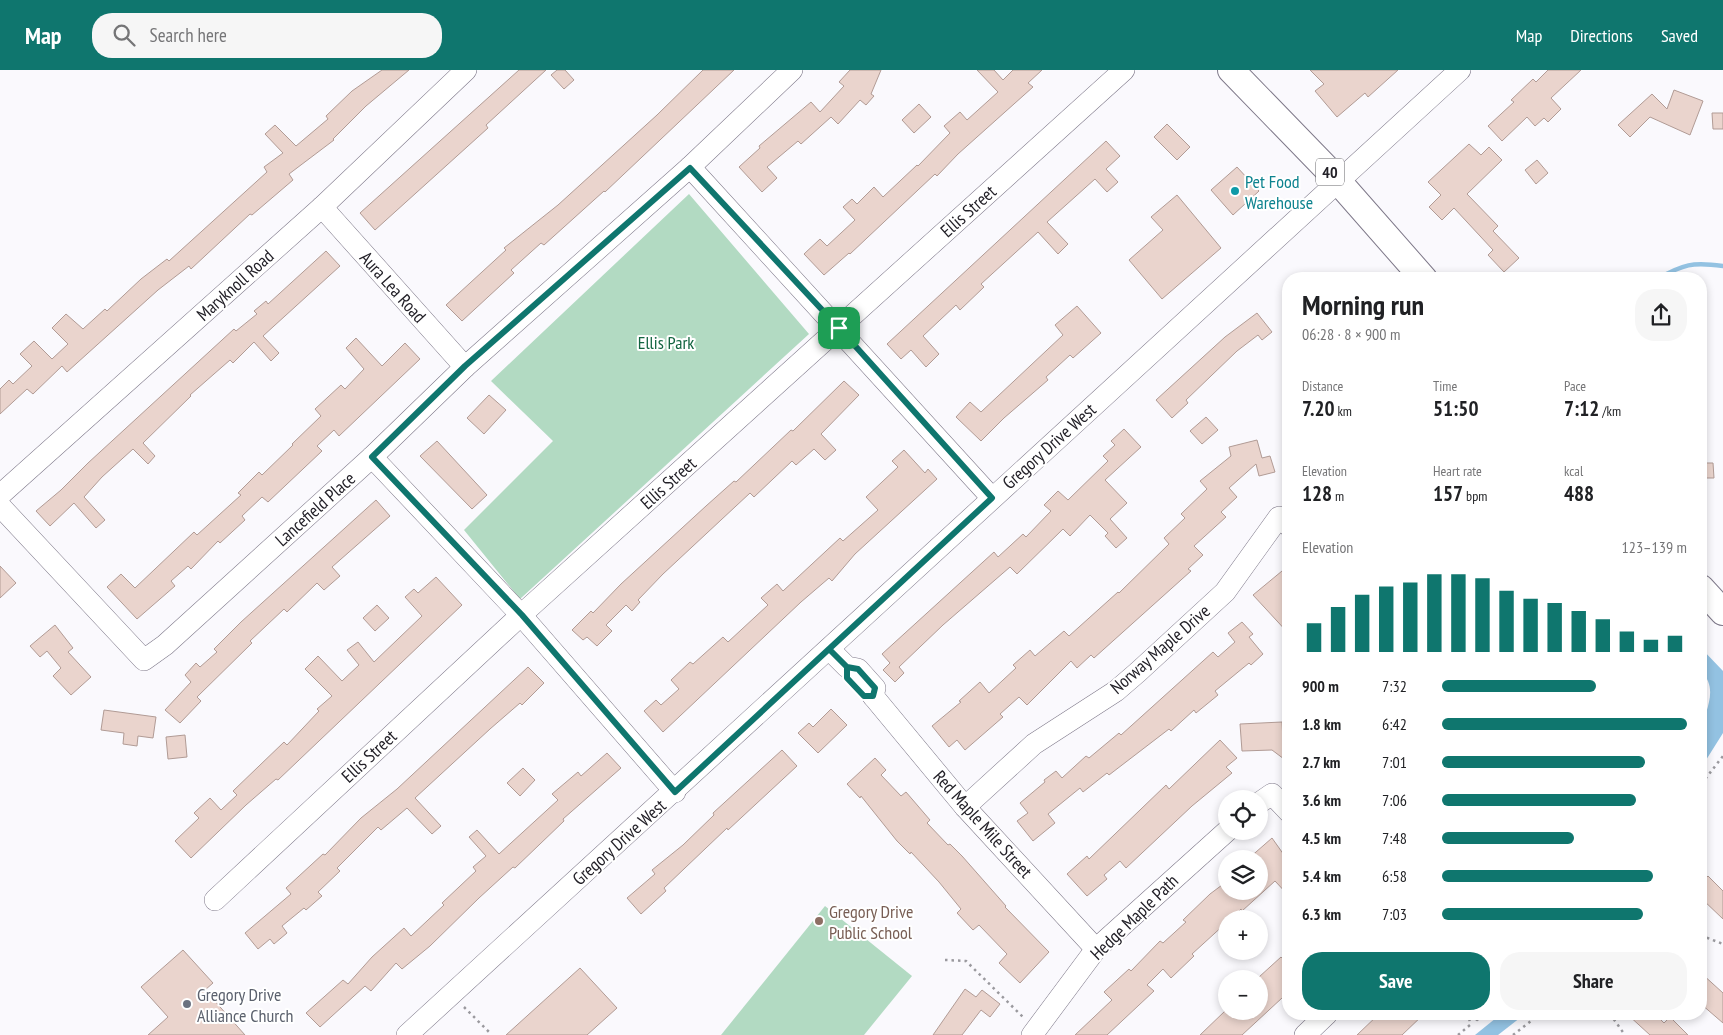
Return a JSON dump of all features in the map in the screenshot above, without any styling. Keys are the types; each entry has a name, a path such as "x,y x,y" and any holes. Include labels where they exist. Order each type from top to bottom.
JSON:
{"main road":[{"name":"40","path":"1231,70 1339,182 1418,272"},
{"path":"1707,595 1723,612"}],"street":[{"name":"Maryknoll Road","path":"0,495 322,207 466,70"},
{"name":"Lancefield Place","path":"0,506 144,660 165,645 372,457 465,366 690,168 792,70"},
{"name":"Ellis Street","path":"215,900 522,615 1124,70"},
{"name":"Gregory Drive West","path":"407,1035 675,792 992,498 1460,70"},
{"path":"690,168 839,328 992,498"},
{"name":"Aura Lea Road","path":"322,207 465,366"},
{"path":"372,457 522,615 675,792"},
{"name":"Norway Maple Drive","path":"965,807 1034,744 1116,691 1138,672 1225,592 1279,517 1282,520"},
{"name":"Red Maple Mile Street","path":"829,649 847,667 858,669 875,688 873,696 965,807 1096,949"},
{"path":"1268,797 1272,794 1282,805"},
{"name":"Hedge Maple Path","path":"1034,1033 1096,949 1218,838"},
{"path":"1305,1035 1321,1020"}],"path":[{"path":"1707,777 1723,756"},
{"path":"1707,938 1723,944"},
{"path":"945,960 966,961 1034,1033"},
{"path":"452,994 491,1034"},
{"path":"1458,1035 1470,1025 1469,1020"},
{"path":"1513,1035 1532,1020"},
{"path":"1614,1020 1625,1035"}],"green space":[{"name":"Ellis Park","path":"689,194 809,334 520,599 464,530 553,441 491,381"},
{"path":"825,906 912,976 864,1035 721,1035"}],"water":[{"path":"1707,654 1723,671 1723,733 1707,758 1707,709 1710,693"},
{"path":"1494,1020 1517,1020 1498,1035 1475,1035"}],"building":[{"path":"382,70 409,70 366,106 334,140 289,174 293,180 252,215 250,214 191,269 189,266 158,290 67,372 62,366 33,394 27,389 0,414 0,389 9,380 13,384 32,366 20,354 34,341 52,359 68,344 52,328 66,314 83,329 105,309 107,311 141,279 167,259 169,261 267,172 264,167 283,153 265,134 275,125 296,146 328,119 326,116 352,91"},
{"path":"519,70 546,70 486,125 488,128 375,230 360,213"},
{"path":"557,70 565,70 574,80 564,89 551,75"},
{"path":"703,70 734,70 605,192 544,245 541,243 511,270 514,273 462,321 446,305 506,250 504,248 558,205 657,115"},
{"path":"850,70 881,70 871,94 874,96 866,105 860,100 838,124 831,117 801,144 798,141 767,167 777,178 762,192 739,167 760,148 759,146 811,102 820,112 844,86 839,82"},
{"path":"977,70 994,70 1003,80 1013,70 1042,70 1028,83 1033,87 958,154 937,176 935,174 850,254 824,275 804,254 820,239 827,246 855,220 843,207 852,199 857,204 874,187 883,197 918,166 950,133 944,126 960,112 967,120 998,92"},
{"path":"1310,70 1398,70 1368,97 1365,93 1337,117 1315,91 1324,84"},
{"path":"1548,70 1581,70 1551,98 1561,109 1548,122 1544,118 1535,126 1527,117 1502,141 1488,126 1514,102 1511,100 1533,79 1536,82"},
{"path":"1674,90 1703,101 1690,135 1650,117 1630,137 1618,125 1652,94 1667,109"},
{"path":"919,104 931,117 914,133 902,120"},
{"path":"1712,113 1723,113 1723,129 1713,129"},
{"path":"1167,124 1190,147 1177,160 1154,137"},
{"path":"1106,141 1120,156 1106,169 1118,182 1107,192 1095,179 1047,222 1068,244 1058,254 1038,232 981,284 984,287 960,310 956,305 923,336 939,354 926,367 911,350 901,359 887,344"},
{"path":"1469,144 1481,155 1489,147 1502,160 1467,194 1498,226 1493,231 1519,258 1504,272 1488,255 1493,250 1454,208 1442,220 1429,207 1441,195 1428,182"},
{"path":"1537,160 1548,173 1536,184 1525,170"},
{"name":"Pet Food Warehouse","path":"1237,167 1259,191 1233,215 1211,190"},
{"path":"1177,195 1221,248 1162,299 1129,260 1163,230 1151,217"},
{"path":"326,251 340,266 263,336 279,353 271,361 254,342 233,363 230,360 190,395 143,443 155,456 148,464 133,449 102,477 84,497 105,520 96,528 74,503 50,526 36,511 234,329 236,331 257,314 254,311 266,301 268,304"},
{"path":"1077,306 1101,333 1073,358 1070,355 1046,377 1048,380 1004,418 981,441 956,417 970,402 981,412 1063,335 1055,325"},
{"path":"1257,313 1272,332 1262,340 1258,335 1237,351 1186,400 1188,403 1172,418 1156,400 1225,337"},
{"path":"356,338 382,366 405,343 420,359 339,436 334,430 317,446 322,451 268,502 262,497 242,516 245,520 220,543 218,541 191,569 188,566 171,581 175,586 137,619 107,587 121,574 135,588 194,532 197,535 241,495 238,493 259,472 262,475 293,445 321,416 315,409 341,385 345,389 364,369 346,348"},
{"path":"844,381 859,395 821,434 836,450 825,460 814,449 796,465 792,461 754,497 750,493 663,574 638,600 640,602 632,611 626,605 606,625 612,631 597,646 587,637 583,640 572,630 591,611 593,613 621,584 706,506 734,481 736,482 791,430 793,431"},
{"path":"489,395 506,410 484,434 467,418"},
{"path":"1206,417 1218,430 1202,444 1190,431"},
{"path":"1124,429 1141,447 1105,480 1127,503 1110,519 1127,538 1116,548 1105,536 1108,533 1090,515 1070,536 1063,529 1017,574 1010,567 943,625 899,667 904,673 895,682 883,670 890,663 882,654 994,552 998,557 1023,534 1026,537 1051,511 1044,505 1058,491 1068,500 1108,461 1103,456 1115,445 1111,441"},
{"path":"1257,440 1262,458 1270,456 1275,472 1259,476 1256,464 1229,488 1237,497 1221,512 1226,517 1194,546 1203,555 1188,569 1191,571 1094,658 1091,655 1077,668 1071,661 1027,705 1019,697 1000,714 1003,717 965,750 957,740 949,747 932,726 961,702 959,701 980,682 989,693 1016,668 1013,665 1030,650 1035,656 1064,631 1069,636 1119,593 1169,544 1164,538 1185,518 1181,514 1207,489 1200,481 1231,456 1229,447"},
{"path":"437,441 487,495 472,509 420,456"},
{"path":"904,450 925,473 928,469 937,479 855,554 832,581 829,578 801,602 663,732 644,711 656,700 661,705 679,689 671,680 690,662 693,664 723,637 728,642 768,605 761,598 777,584 783,591 840,538 843,541 878,510 866,497 898,467 892,461"},
{"path":"1707,463 1713,463 1714,478 1707,478"},
{"path":"376,500 390,516 332,567 340,576 324,590 317,583 287,612 284,609 250,641 252,643 197,697 201,701 180,723 165,710 191,682 185,675 196,663 200,667 217,652 214,649 241,622"},
{"path":"0,566 16,583 0,598"},
{"path":"1282,571 1282,626 1253,595"},
{"path":"436,577 462,605 278,780 276,779 246,805 191,858 175,841 199,818 194,813 210,798 221,810 237,795 233,791 284,742 287,745 319,711 317,709 332,696 305,669 318,656 342,681 359,665 347,650 358,642 374,662 422,616 405,597 414,589 418,593"},
{"path":"377,605 389,618 375,631 363,618"},
{"path":"1242,622 1253,634 1249,637 1263,654 1215,691 1218,695 1196,713 1194,710 1171,731 1169,729 1109,775 1107,773 1083,792 1080,788 1048,814 1055,823 1033,841 1017,821 1028,813 1020,803 1056,771 1062,778 1086,756 1089,758 1119,733 1121,735 1213,652 1218,657 1235,642 1228,633"},
{"path":"55,625 73,648 68,652 91,677 71,695 53,676 61,668 47,651 40,657 30,646"},
{"path":"528,667 544,683 522,705 520,703 490,729 415,798 441,826 432,834 407,808 381,830 378,827 337,868 340,871 318,892 322,896 306,910 304,908 282,926 287,933 274,944 270,939 258,949 245,933 291,894 286,888 323,854 325,855 361,818 397,789"},
{"path":"831,709 847,725 818,753 798,733 809,723 813,727"},
{"path":"104,710 156,717 153,738 138,736 137,746 123,744 124,733 101,730"},
{"path":"1282,722 1282,758 1272,750 1242,751 1240,724"},
{"path":"185,735 187,757 168,759 166,737"},
{"path":"1220,740 1237,758 1226,767 1232,773 1192,806 1126,868 1120,861 1104,875 1107,879 1087,896 1067,874 1087,856 1089,859 1166,785 1169,789"},
{"path":"782,750 797,766 728,830 727,828 664,888 666,891 641,914 627,898 655,874 652,870 683,845 714,815 713,813"},
{"path":"607,753 621,768 563,819 564,821 515,868 513,867 479,898 430,946 402,969 396,963 371,991 365,986 320,1027 306,1013 343,980 348,984 372,957 404,928 411,936 476,871 473,867 486,856 469,837 477,830 499,854 558,800 552,794 578,772 581,776"},
{"path":"875,758 886,770 881,775 901,796 906,792 930,820 927,823 948,845 950,844 962,856 1005,907 1049,952 1020,983 999,963 1007,954 979,925 973,930 957,913 961,909 939,882 911,852 910,854 897,841 861,796 860,798 847,784"},
{"path":"523,768 535,780 520,796 507,783"},
{"path":"1272,838 1282,852 1282,888 1275,881 1268,887 1268,850 1258,850"},
{"path":"1707,877 1723,891 1723,919 1707,904"},
{"path":"1218,888 1218,900 1254,900 1243,910 1218,910 1218,930 1192,954 1194,956 1171,978 1163,969 1147,985 1154,991 1107,1035 1075,1035 1112,1000 1104,992 1129,969 1131,971 1160,941 1163,943 1186,922 1183,920"},
{"name":"Gregory Drive Alliance Church","path":"183,950 213,983 205,990 245,1035 148,1035 168,1017 141,987"},
{"path":"1281,957 1282,958 1282,998 1268,1011 1267,970"},
{"path":"580,968 617,1008 587,1035 506,1035"},
{"path":"1707,978 1723,993 1723,1023 1707,1009"},
{"path":"965,989 976,997 982,990 1000,1004 990,1017 981,1010 962,1035 933,1035"},
{"path":"1218,1018 1218,1020 1258,1020 1242,1035 1200,1035"},
{"path":"1373,1020 1418,1020 1402,1035 1357,1035"},
{"path":"1634,1020 1661,1020 1664,1023 1667,1020 1673,1020 1688,1035 1650,1035"}],"waterway":[{"path":"1670,272 1696,264 1723,266"}],"place":[{"name":"Pet Food Warehouse","path":"1235,191"},
{"name":"Gregory Drive Public School","path":"819,921"},
{"name":"Gregory Drive Alliance Church","path":"187,1004"}],"route":[{"path":"839,328 690,168 465,366 372,457 522,615 675,792 829,649 847,667 847,678 864,696 873,696 875,688 858,669 847,667 842,662 829,649 992,498 839,328"}]}
